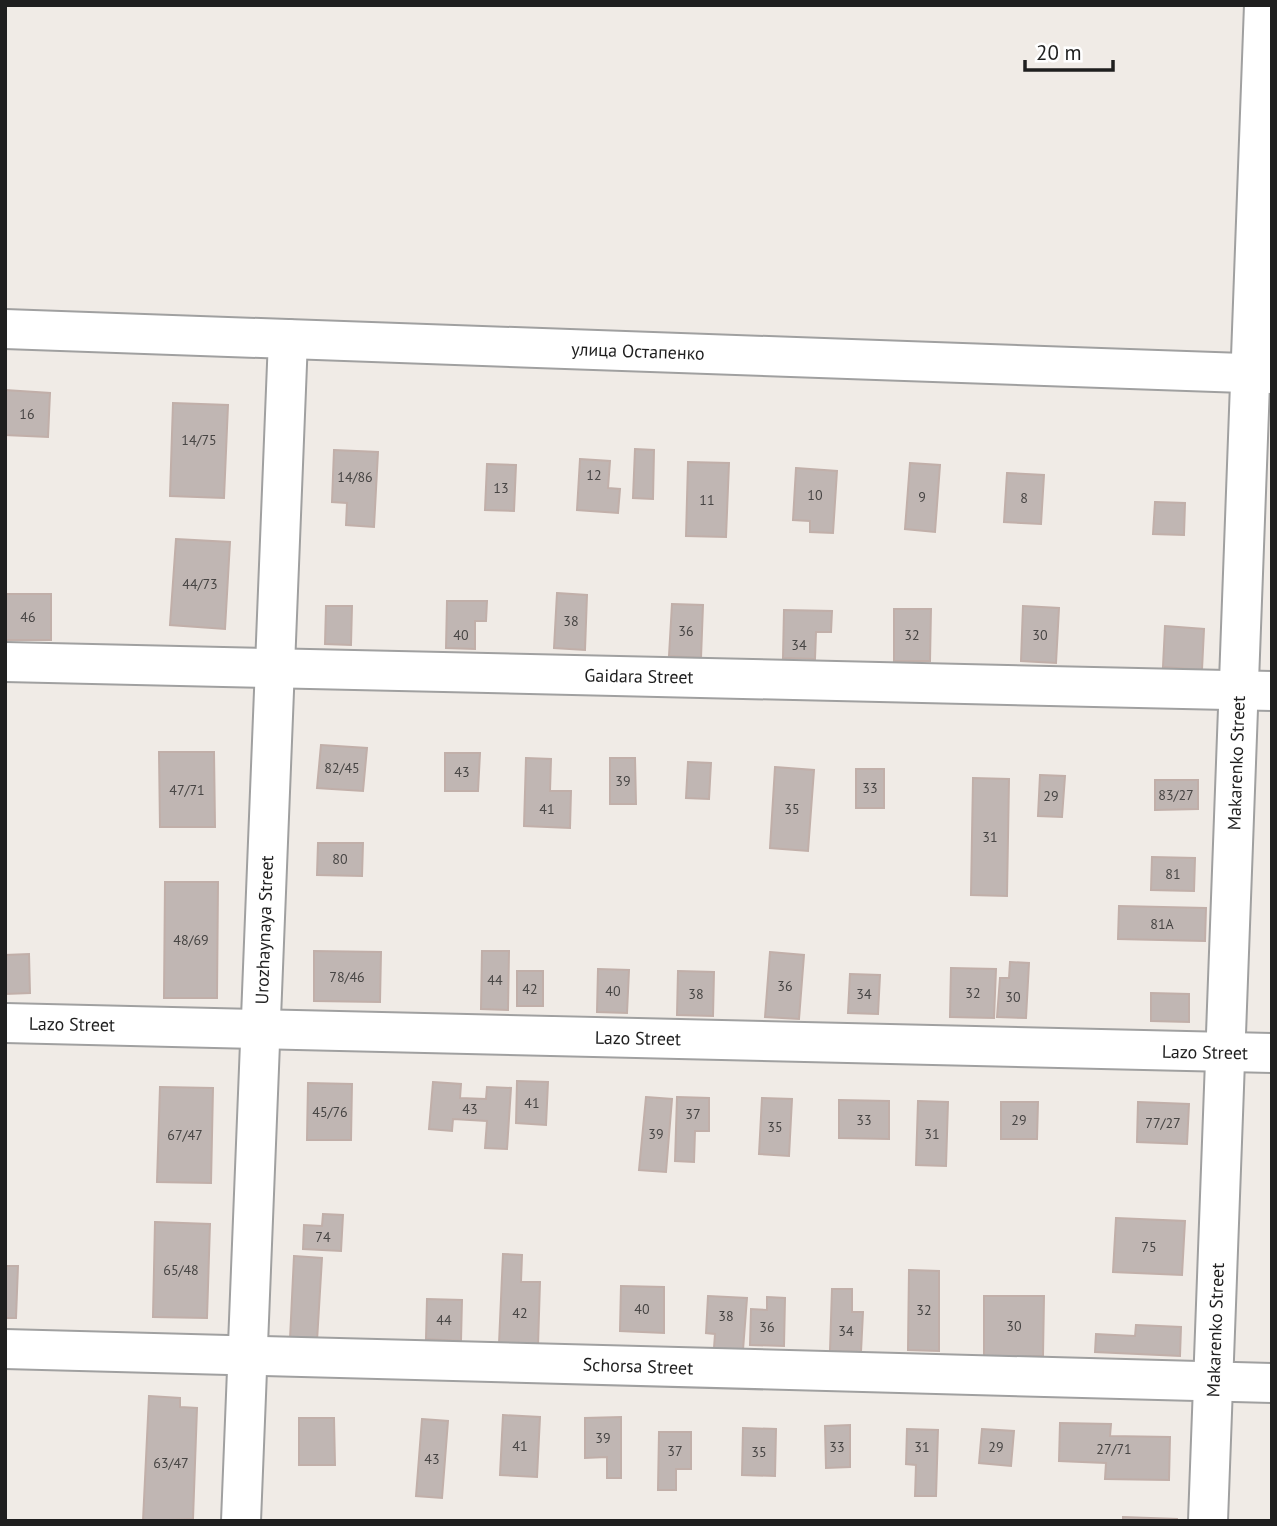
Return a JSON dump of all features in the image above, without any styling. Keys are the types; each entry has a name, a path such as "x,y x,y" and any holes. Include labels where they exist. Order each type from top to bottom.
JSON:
{"street":[{"name":"Makarenko Street","path":"1208,1521 1225,1052 1255,690 1264,5"},
{"name":"улица Остапенко","path":"5,329 1261,374"},
{"name":"Urozhaynaya Street","path":"241,1521 288,339"},
{"name":"Gaidara Street","path":"5,662 1255,690"},
{"name":"Lazo Street","path":"5,1023 1272,1053"},
{"name":"Schorsa Street","path":"5,1349 1272,1383"}],"building":[{"path":"5,390 50,393 48,437 5,435"},
{"path":"173,403 228,405 224,498 170,496"},
{"path":"635,449 654,450 653,499 633,498"},
{"path":"334,450 378,452 374,527 346,525 347,503 332,502"},
{"path":"580,459 610,461 608,488 620,489 618,513 577,510"},
{"path":"688,462 729,463 726,537 686,536"},
{"path":"910,463 940,465 935,532 905,529"},
{"path":"487,464 516,465 514,511 485,510"},
{"path":"796,468 837,471 833,533 810,532 810,521 793,520"},
{"path":"1007,473 1044,475 1041,524 1004,522"},
{"path":"1155,502 1185,503 1184,535 1153,534"},
{"path":"176,539 230,542 225,629 170,625"},
{"path":"557,593 587,595 585,650 554,648"},
{"path":"5,594 51,594 51,640 5,640"},
{"path":"447,601 487,601 486,621 475,621 475,649 446,648"},
{"path":"672,604 703,605 701,658 669,656"},
{"path":"326,606 352,606 351,645 325,644"},
{"path":"1023,606 1059,608 1056,663 1021,661"},
{"path":"894,609 931,609 930,661 894,661"},
{"path":"784,610 832,611 831,632 816,632 815,659 783,658"},
{"path":"1165,626 1204,629 1202,670 1163,667"},
{"path":"321,745 367,748 363,791 317,788"},
{"path":"159,752 214,752 215,827 160,827"},
{"path":"445,753 480,753 478,791 445,791"},
{"path":"526,758 551,759 550,791 571,791 570,828 524,826"},
{"path":"610,758 635,758 636,804 610,804"},
{"path":"688,762 711,763 709,799 686,798"},
{"path":"775,767 814,770 808,851 770,848"},
{"path":"856,769 884,769 884,808 856,808"},
{"path":"1040,775 1065,776 1062,817 1038,816"},
{"path":"973,778 1009,779 1007,896 971,895"},
{"path":"1155,780 1198,780 1198,809 1155,810"},
{"path":"318,843 363,843 362,876 317,875"},
{"path":"1152,857 1195,858 1194,891 1151,890"},
{"path":"165,882 218,882 217,998 164,998"},
{"path":"1119,906 1206,908 1205,941 1118,939"},
{"path":"314,951 381,952 380,1002 314,1001"},
{"path":"482,951 509,951 508,1010 481,1009"},
{"path":"770,952 804,955 799,1019 765,1017"},
{"path":"29,954 30,993 5,994 5,955"},
{"path":"1010,962 1029,963 1026,1018 997,1017 1000,978 1009,978"},
{"path":"951,968 996,969 994,1018 950,1017"},
{"path":"598,969 629,970 627,1013 597,1012"},
{"path":"517,971 543,971 543,1006 517,1006"},
{"path":"678,971 714,972 713,1016 677,1015"},
{"path":"850,974 880,975 878,1014 848,1013"},
{"path":"1151,993 1189,994 1189,1022 1151,1021"},
{"path":"517,1081 548,1082 546,1125 516,1123"},
{"path":"433,1082 461,1084 460,1098 486,1099 487,1087 511,1088 507,1149 485,1148 487,1121 453,1119 452,1131 429,1129"},
{"path":"308,1083 352,1084 351,1140 307,1140"},
{"path":"160,1087 213,1088 211,1183 157,1182"},
{"path":"646,1097 672,1099 666,1172 639,1170"},
{"path":"677,1097 709,1098 709,1131 695,1131 694,1162 675,1161"},
{"path":"762,1098 792,1099 789,1156 759,1154"},
{"path":"839,1100 889,1101 889,1139 839,1138"},
{"path":"918,1101 948,1102 946,1166 916,1165"},
{"path":"1001,1102 1038,1102 1037,1139 1001,1139"},
{"path":"1138,1102 1189,1104 1187,1144 1137,1142"},
{"path":"323,1214 343,1215 341,1251 303,1249 304,1225 322,1226"},
{"path":"1116,1218 1185,1221 1182,1275 1113,1272"},
{"path":"155,1222 210,1224 207,1318 153,1317"},
{"path":"503,1254 522,1255 521,1282 540,1282 538,1346 499,1344"},
{"path":"294,1256 322,1258 317,1341 290,1339"},
{"path":"5,1266 18,1266 16,1318 5,1318"},
{"path":"909,1270 939,1271 939,1351 908,1350"},
{"path":"621,1286 664,1287 664,1333 620,1331"},
{"path":"832,1289 852,1289 852,1312 863,1312 861,1352 830,1351"},
{"path":"708,1296 747,1298 743,1350 714,1348 715,1334 706,1333"},
{"path":"984,1296 1044,1296 1043,1356 984,1356"},
{"path":"767,1297 785,1298 784,1346 750,1345 751,1309 767,1310"},
{"path":"427,1299 462,1300 461,1341 426,1339"},
{"path":"1136,1325 1181,1327 1180,1356 1095,1352 1096,1334 1135,1336"},
{"path":"149,1396 180,1398 180,1407 197,1408 193,1519 143,1521"},
{"path":"503,1415 540,1417 537,1477 500,1475"},
{"path":"621,1417 621,1478 607,1478 607,1457 585,1458 585,1418"},
{"path":"299,1418 334,1418 335,1465 299,1465"},
{"path":"422,1419 448,1421 442,1498 416,1496"},
{"path":"1060,1423 1111,1424 1110,1436 1170,1437 1169,1480 1105,1479 1106,1463 1059,1461"},
{"path":"850,1425 850,1467 826,1468 825,1426"},
{"path":"743,1428 776,1429 775,1476 742,1475"},
{"path":"907,1429 938,1430 936,1496 915,1496 916,1465 906,1464"},
{"path":"982,1429 1014,1431 1011,1466 979,1463"},
{"path":"659,1432 691,1432 691,1469 676,1469 676,1490 658,1490"},
{"path":"1123,1517 1177,1519 1177,1521 1123,1521"}]}
